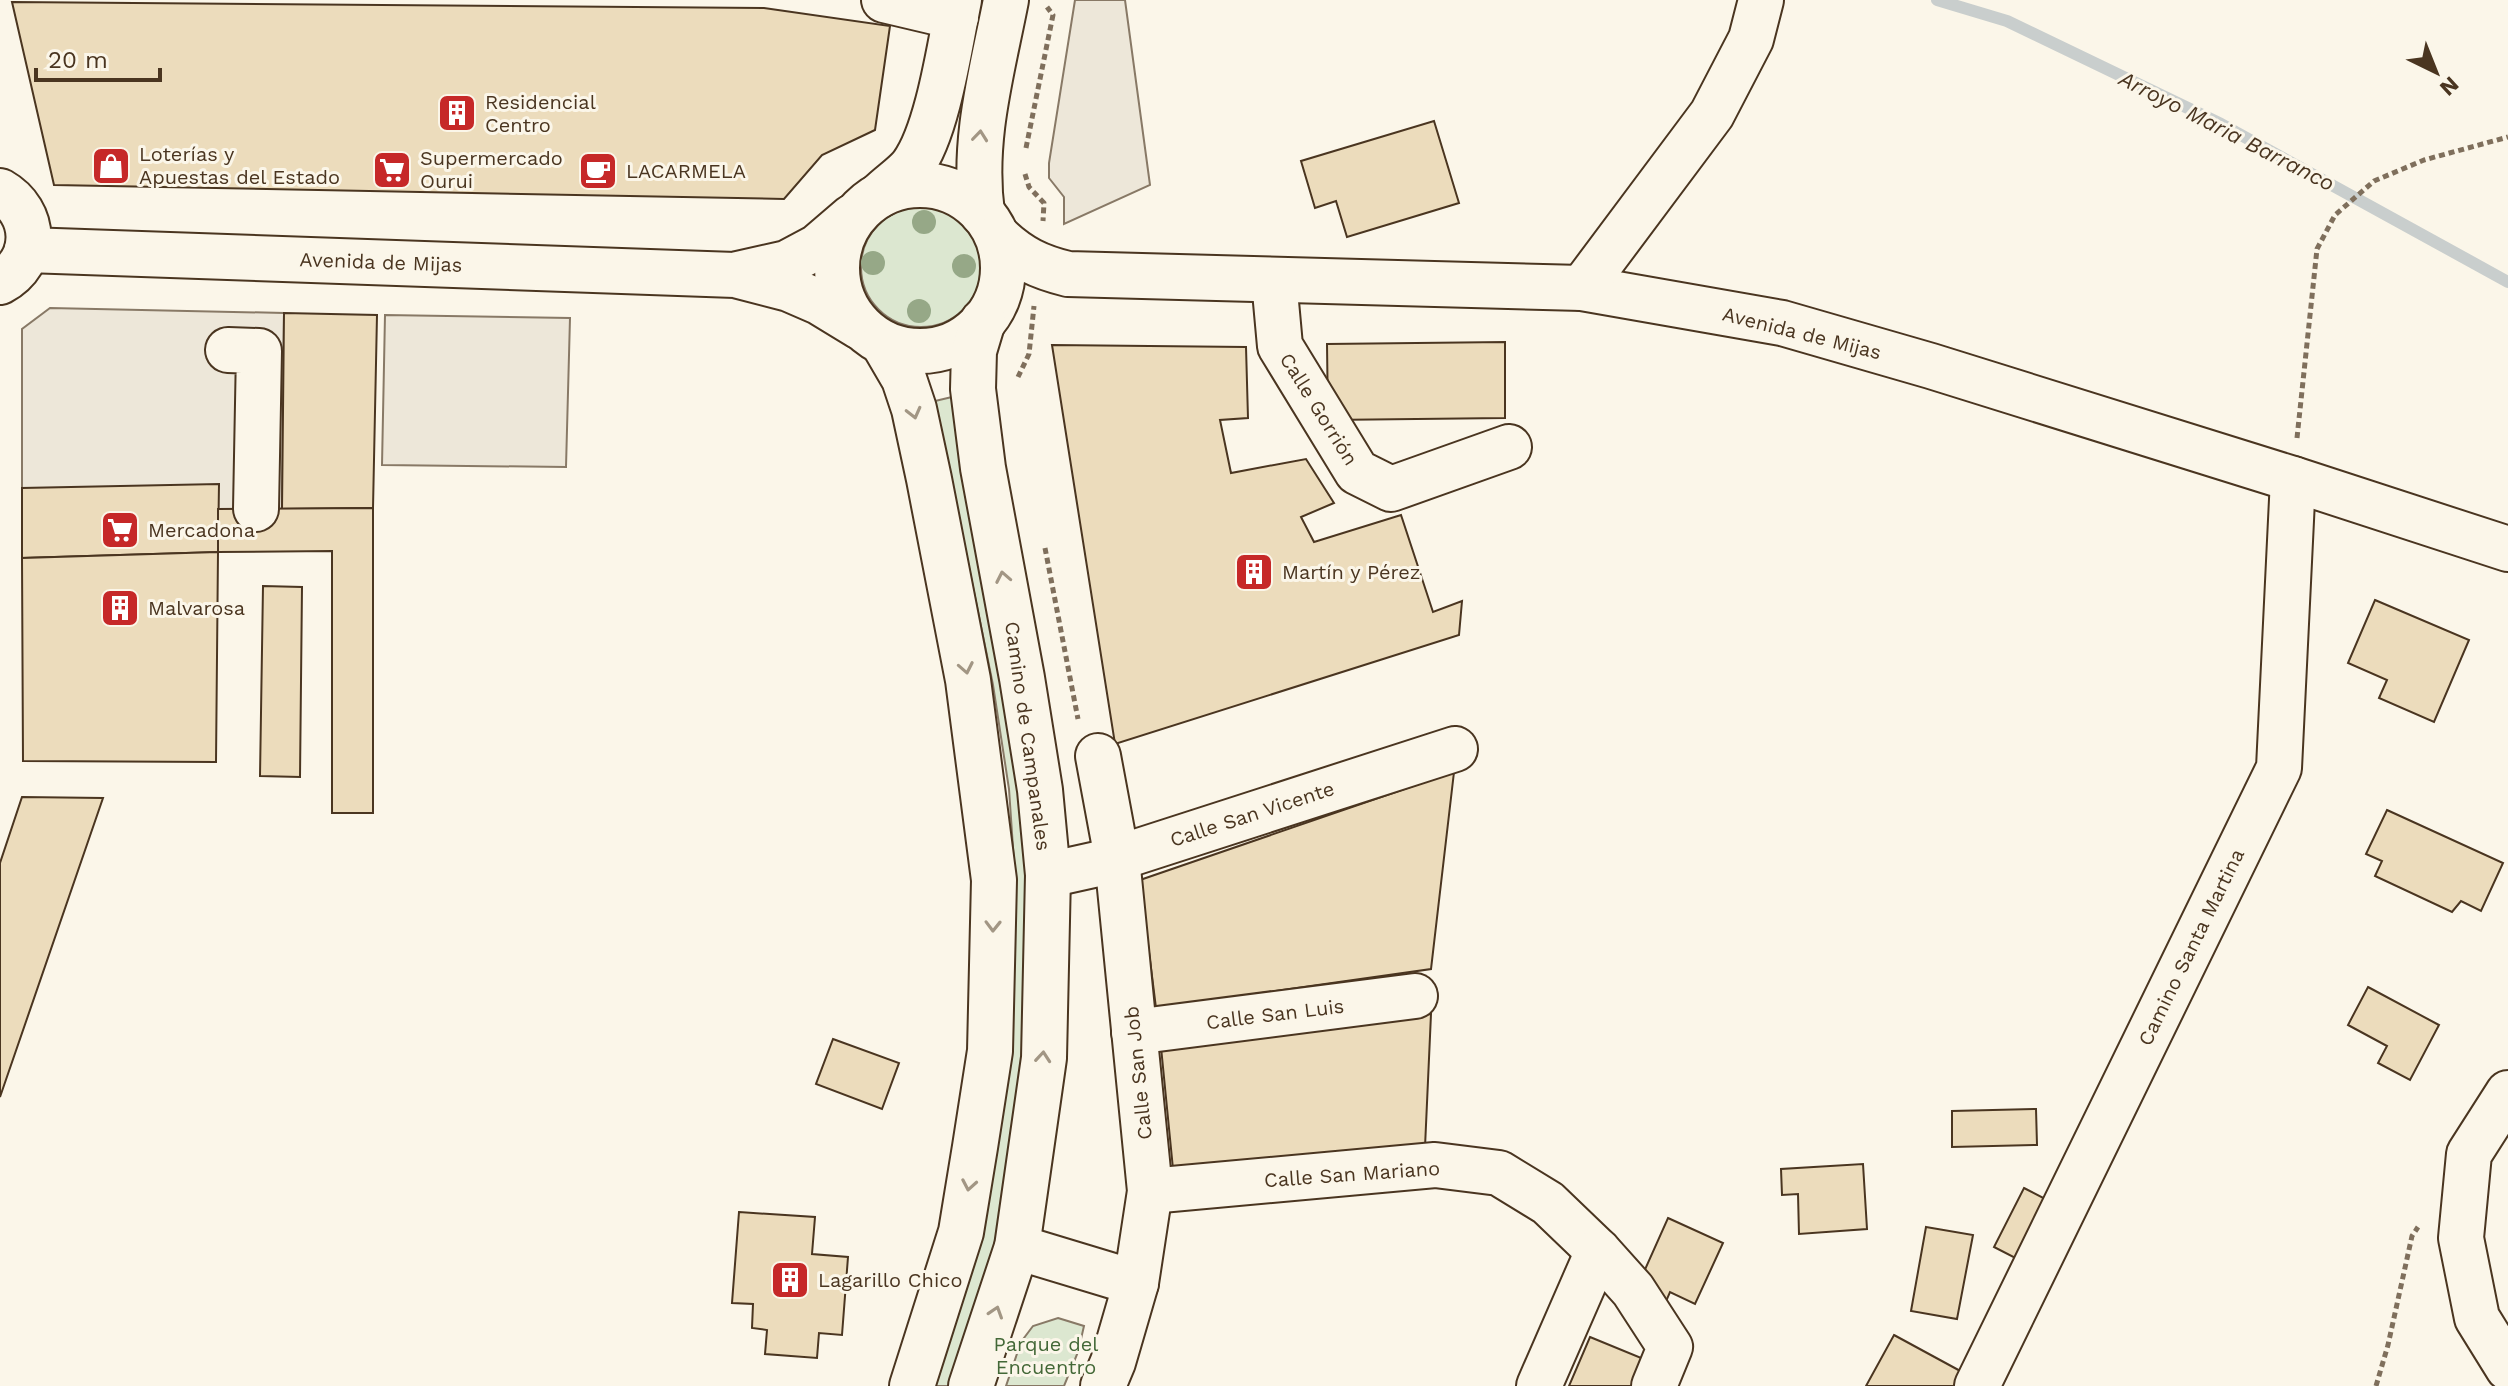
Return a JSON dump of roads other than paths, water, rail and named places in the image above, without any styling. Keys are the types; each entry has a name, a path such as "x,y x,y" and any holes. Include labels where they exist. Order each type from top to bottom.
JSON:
{"street":[{"path":"884,0 958,8"},
{"path":"1582,288 1712,114 1751,39 1761,0"},
{"path":"872,335 910,351 937,349 962,339 986,318 995,302 1002,281 1003,259 978,181 983,107 1025,2"},
{"name":"Avenida de Mijas","path":"14,266 735,275 787,263 817,247 912,165 928,133 940,94 958,8"},
{"path":"912,1386 961,1232 973,1161 990,1051 994,880 968,680 929,479 904,379 872,335 846,307 837,283 837,258 844,234 869,204 907,186 933,186 957,193 990,225"},
{"path":"0,191 14,200 23,211 28,225 14,266"},
{"name":"Avenida de Mijas","path":"990,225 1017,255 1038,267 1068,274 1582,288 1782,323 1931,366 2508,549"},
{"name":"Avenida de Mijas","path":"986,318 1036,286 1068,274"},
{"name":"Avenida de Mijas","path":"735,275 789,289 819,302 872,335"},
{"name":"Calle Gorrión","path":"1274,280 1280,346 1357,472 1391,489 1509,447"},
{"name":"Camino de Campanales","path":"971,1386 1017,1247 1044,1058 1048,875 1036,762 983,468 973,389 974,351 986,318"},
{"path":"228,350 259,351 256,509"},
{"name":"Camino Santa Martina","path":"1977,1386 2279,768 2293,479"},
{"name":"Calle San Vicente","path":"1048,875 1117,858 1455,749"},
{"name":"Calle San Job","path":"1098,756 1117,858 1150,1191 1136,1283 1103,1386"},
{"name":"Calle San Luis","path":"1134,1032 1415,996"},
{"path":"2508,1093 2469,1154 2461,1238 2477,1318 2508,1368"},
{"name":"Calle San Mariano","path":"1150,1191 1435,1165 1499,1173 1548,1203 1633,1290 1662,1367"},
{"path":"1017,1247 1136,1283"},
{"path":"1539,1386 1598,1251"}],"waterway":[{"name":"Arroyo Maria Barranco","path":"1937,0 2007,21 2221,124 2508,282"}],"place":[{"name":"Residencial Centro","path":"457,113"},
{"name":"Loterías y Apuestas del Estado","path":"111,166"},
{"name":"Supermercado Ourui","path":"392,170"},
{"name":"LACARMELA","path":"598,171"},
{"name":"Mercadona","path":"120,530"},
{"name":"Martín y Pérez","path":"1254,572"},
{"name":"Malvarosa","path":"120,608"},
{"name":"Lagarillo Chico","path":"790,1280"}],"park label":[{"name":"Parque del Encuentro","path":"1046,1356"}]}
